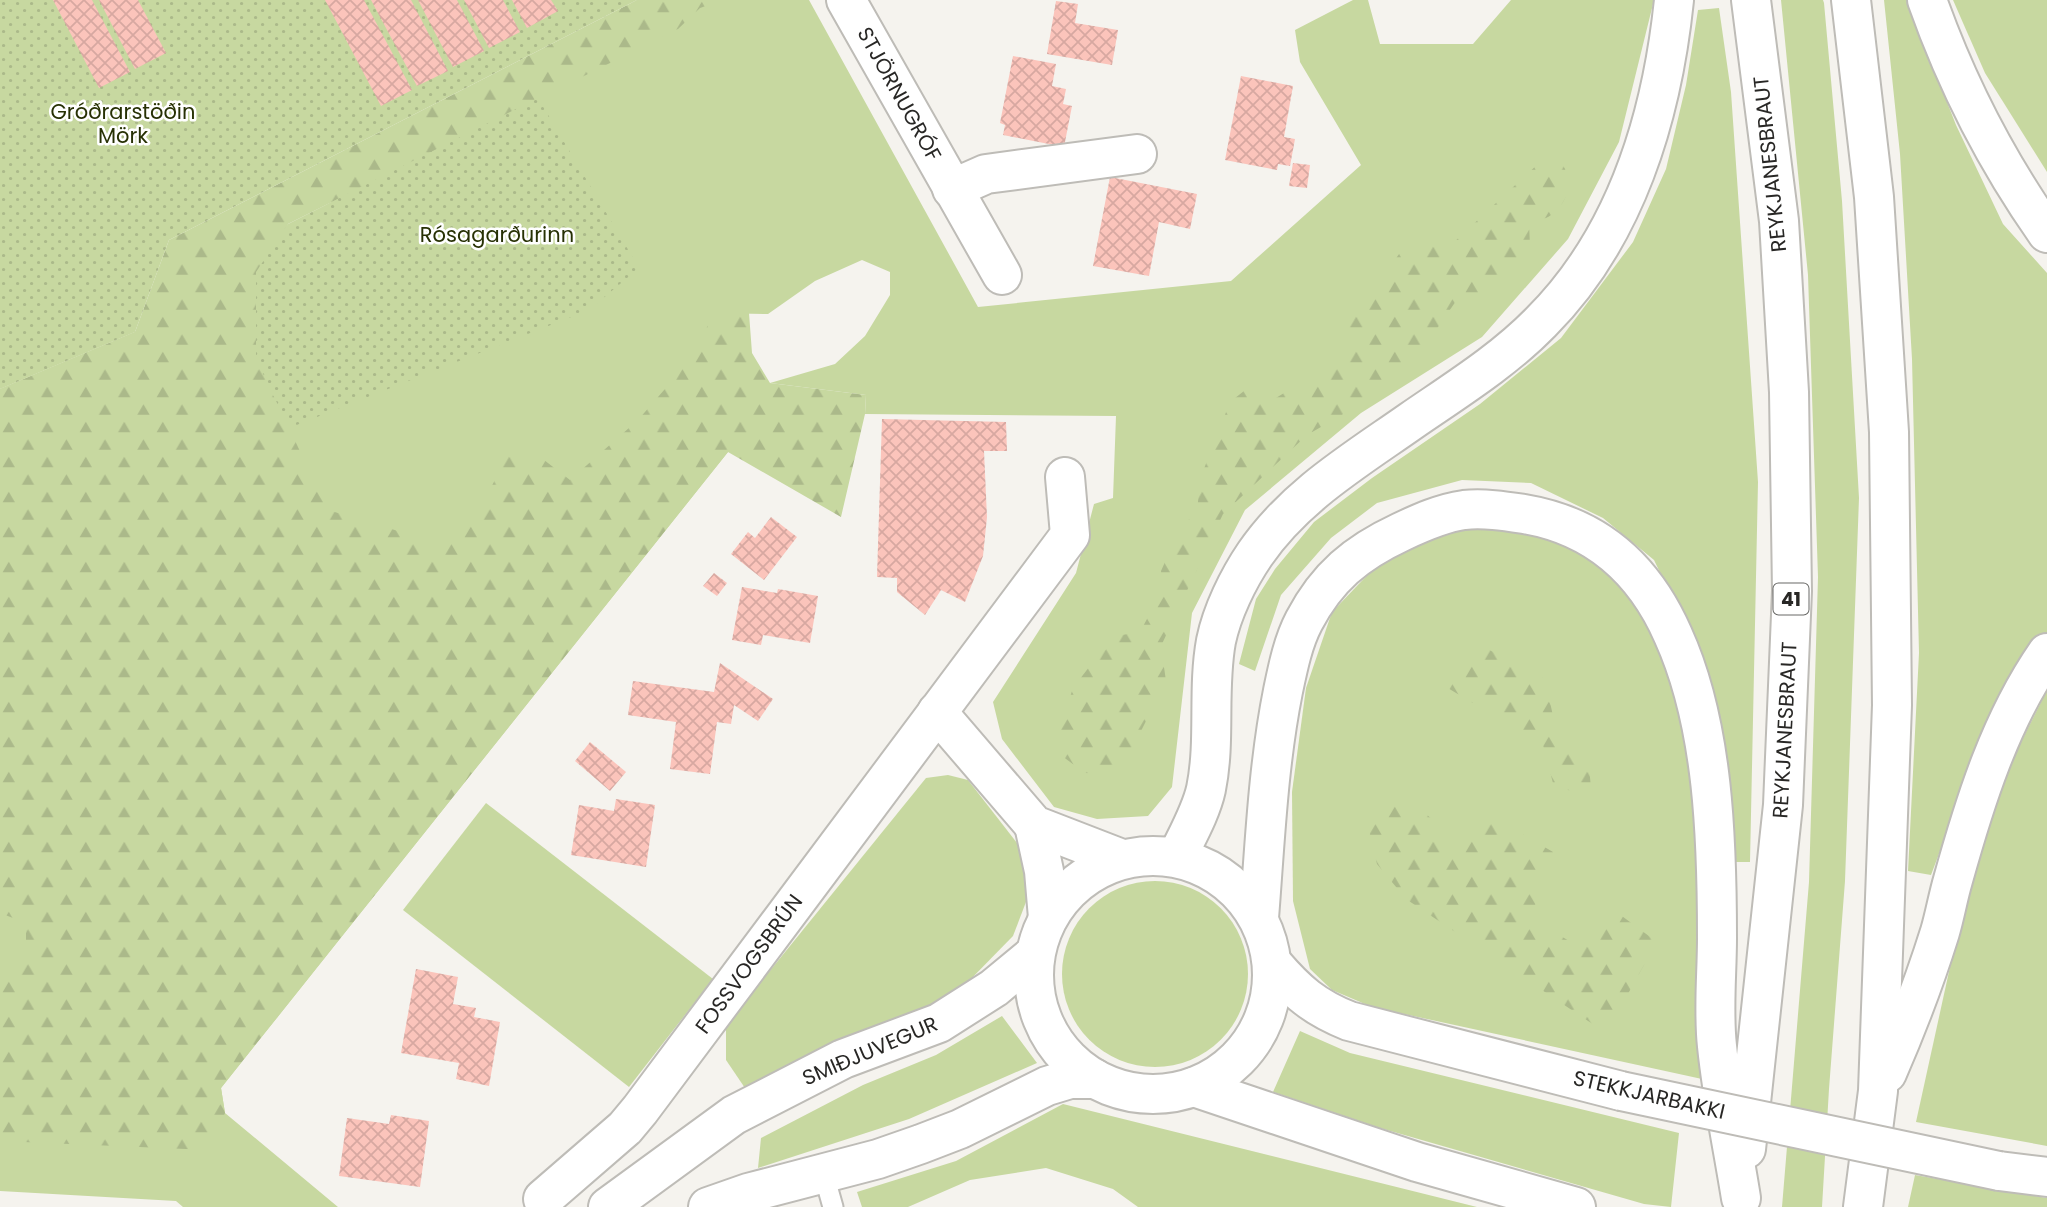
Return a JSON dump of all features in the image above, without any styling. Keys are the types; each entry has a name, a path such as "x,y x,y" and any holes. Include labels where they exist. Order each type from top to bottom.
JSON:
{"main road":[{"name":"STJÖRNUGRÓF","path":"846,0 1002,275"},
{"path":"1177,857 1205,791 1217,640 1238,582 1252,557 1272,529 1294,507 1328,479 1493,364 1528,335 1563,298 1608,231 1641,156 1662,83 1674,0"},
{"name":"REYKJANESBRAUT","path":"1740,1203 1783,805 1792,591 1789,392 1779,221 1751,0"},
{"path":"1852,0 1874,197 1889,432 1892,705 1878,1091 1863,1207"},
{"path":"1927,0 1969,99 2016,189 2047,233"},
{"path":"951,189 986,174 1137,154"},
{"name":"FOSSVOGSBRÚN","path":"543,1199 625,1128 640,1110 1070,535 1065,477"},
{"path":"1259,918 1271,767 1289,664 1302,624 1321,592 1349,561 1378,543 1423,522 1462,510 1499,510 1534,515 1571,526 1608,547 1638,576 1662,614 1688,673 1698,714 1706,760 1717,878 1716,1044 1740,1203"},
{"path":"1878,1091 1903,1036 1931,957 1972,816 2007,721 2028,680 2047,653"},
{"path":"937,712 1034,825 1122,859"},
{"path":"1034,825 1044,871 1048,918"},
{"path":"1177,857 1210,869 1238,890 1259,918 1268,940 1273,964 1272,990 1266,1015 1255,1039 1238,1059 1218,1076 1169,1094 1143,1094 1118,1089 1095,1079 1075,1065 1058,1047 1045,1027 1035,991 1035,954 1048,918 1067,892 1093,872 1122,859 1177,857"},
{"name":"SMIÐJUVEGUR","path":"608,1207 734,1115 843,1059 939,1023 994,988 1035,954"},
{"name":"STEKKJARBAKKI","path":"1273,964 1298,993 1325,1012 1349,1021 1621,1091 1999,1171 2047,1177"},
{"path":"708,1207 748,1193 828,1191 878,1159 960,1129 1047,1086 1070,1079 1095,1079"},
{"path":"1194,1087 1417,1163 1576,1207"}],"lane":[{"name":"SMIÐJUVEGUR","path":"643,1207 651,1185 664,1164"}],"green space":[{"name":"Gróðrarstöðin Mörk","path":"0,0 637,0 169,240 135,332 0,389"},
{"path":"637,0 809,0 978,307 1231,281 1361,165 1300,62 1295,30 1353,0 1368,0 1380,44 1473,44 1511,0 1654,0 1619,142 1568,239 1482,337 1361,413 1245,510 1192,613 1172,787 1148,816 1097,819 1054,807 1002,739 993,702 1076,573 1094,504 1113,498 1116,416 865,414 866,395 770,383 835,364 865,336 890,295 890,272 862,260 815,281 768,314 714,313 728,452 221,1088 225,1113 338,1207 183,1207 176,1201 0,1191 0,389 135,332"},
{"path":"637,0 723,0 700,8 678,29 288,224 256,359 328,510 438,543 473,522 509,453 535,453 570,480 638,420 691,359 714,313 749,313 752,353 770,383 866,395 865,414 841,517 728,452 221,1088 225,1113 209,1150 0,1141 0,974 26,962 26,923 0,913 0,389 135,332 169,240"},
{"path":"1781,0 1823,0 1824,3 1842,201 1859,498 1845,881 1822,1207 1782,1207 1809,882 1818,577 1808,275"},
{"path":"1884,0 1907,0 1956,125 2003,224 2047,273 2047,634 2028,655 1976,756 1931,875 1908,871 1919,653 1912,359 1900,154"},
{"path":"1953,0 2047,0 2047,172 1985,73"},
{"path":"1719,8 1731,92 1758,482 1750,862 1731,862 1723,733 1687,628 1654,560 1603,518 1531,483 1462,480 1377,503 1331,538 1281,595 1255,671 1239,664 1256,599 1275,569 1314,522 1372,478 1480,404 1561,338 1633,242 1666,169 1686,85 1698,10"},
{"name":"Rósagarðurinn","path":"538,98 639,268 589,310 289,428 256,359 256,272 288,224"},
{"path":"1539,163 1562,164 1568,177 1565,198 1562,205 1551,215 1529,224 1530,245 1523,257 1507,262 1486,301 1456,301 1401,381 1307,435 1223,514 1161,646 1166,681 1125,763 1113,774 1085,773 1062,756 1057,737 1073,688 1096,658 1122,635 1140,632 1162,591 1161,571 1181,526 1197,513 1200,479 1230,402 1244,391 1271,401 1346,355 1344,332 1404,247 1419,241 1451,245"},
{"path":"1497,524 1578,547 1628,589 1663,650 1682,706 1694,782 1703,939 1702,1079 1372,1007 1332,990 1310,969 1293,901 1292,792 1306,688 1332,612 1378,564 1432,532"},
{"path":"1478,644 1545,679 1558,739 1589,765 1592,801 1553,783 1543,745 1436,681"},
{"path":"2047,690 2047,1146 1916,1122 1957,935 1995,794"},
{"path":"948,775 968,780 1024,852 1029,894 1013,936 967,983 937,1002 749,1094 726,1060 726,1025 926,778"},
{"path":"1389,800 1401,801 1420,809 1457,848 1488,814 1553,852 1531,918 1579,947 1611,908 1657,942 1606,1033 1406,899 1377,864 1365,814 1371,805"},
{"path":"486,803 713,979 629,1087 403,910"},
{"path":"1155,881 1173,882 1191,888 1207,896 1221,908 1233,922 1241,938 1247,956 1247,992 1241,1010 1233,1026 1221,1040 1207,1052 1191,1060 1173,1066 1155,1067 1137,1066 1119,1060 1103,1052 1089,1040 1077,1026 1069,1010 1063,992 1062,974 1063,956 1069,938 1077,922 1089,908 1103,896 1119,888 1137,882"},
{"path":"1002,1016 1037,1063 909,1119 758,1168 761,1138 863,1085 936,1055"},
{"path":"1300,1031 1350,1053 1679,1133 1671,1207 1644,1204 1380,1128 1273,1092"},
{"path":"1063,1104 1477,1207 1138,1207 1113,1189 1046,1168 970,1180 908,1207 862,1207 857,1192 956,1161"},
{"path":"1915,1175 2047,1198 2047,1207 1908,1207"}],"building":[{"path":"53,0 92,0 130,72 99,88"},
{"path":"99,0 138,0 166,53 135,69"},
{"path":"325,0 364,0 412,90 381,106"},
{"path":"371,0 411,0 448,71 417,86"},
{"path":"418,0 457,0 484,51 453,67"},
{"path":"464,0 503,0 520,32 489,48"},
{"path":"512,0 551,0 558,11 527,28"},
{"path":"1056,1 1078,4 1075,23 1118,30 1112,65 1047,54"},
{"path":"1013,56 1056,64 1052,86 1066,89 1063,104 1072,106 1064,147 1003,135 1005,125 1000,123"},
{"path":"1241,76 1293,86 1284,137 1295,139 1290,166 1278,164 1277,170 1225,160"},
{"path":"1293,163 1310,165 1307,188 1289,186"},
{"path":"1110,177 1197,194 1190,229 1159,222 1149,276 1093,266"},
{"path":"882,419 1006,422 1007,451 984,451 987,517 983,556 965,602 941,590 925,615 897,592 897,578 877,577"},
{"path":"771,517 797,537 764,580 731,554 748,532 755,538"},
{"path":"714,573 727,583 717,596 703,586"},
{"path":"742,587 777,593 778,589 818,596 810,643 763,635 761,645 732,640"},
{"path":"720,663 773,699 758,721 734,705 731,724 717,722 710,774 670,769 676,722 628,715 633,681 714,692"},
{"path":"590,742 626,772 610,791 575,761"},
{"path":"616,799 655,805 646,867 571,855 579,805 614,811"},
{"path":"416,969 458,977 453,1004 476,1008 474,1017 500,1022 489,1086 456,1079 459,1063 401,1053"},
{"path":"391,1115 429,1121 420,1187 339,1176 347,1118 389,1124"}]}
